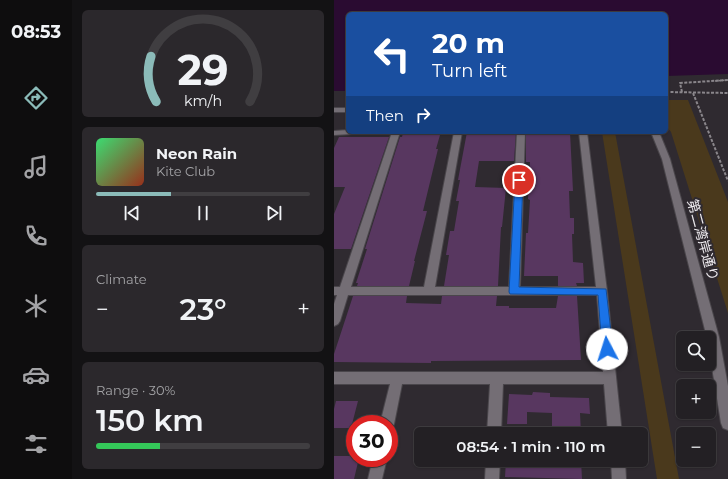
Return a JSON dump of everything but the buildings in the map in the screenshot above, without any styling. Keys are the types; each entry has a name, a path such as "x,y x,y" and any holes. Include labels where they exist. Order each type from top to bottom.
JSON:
{"street":[{"path":"334,110 346,110"},
{"path":"334,133 346,132"},
{"path":"334,321 339,291 395,134"},
{"path":"429,291 458,134"},
{"path":"514,292 521,134"},
{"path":"583,134 602,291 614,427"},
{"name":"第二湾岸通り","path":"656,134 666,159 713,337 728,422"},
{"path":"339,291 602,291"},
{"path":"334,378 610,378"},
{"path":"389,415 397,378"},
{"path":"494,427 497,378"},
{"path":"376,479 378,467"},
{"path":"492,479 493,467"},
{"path":"619,467 620,479"}],"path":[{"path":"682,92 680,83 728,80"},
{"path":"668,92 728,93"},
{"path":"693,93 728,181"}],"shaded area":[{"path":"334,0 728,0 728,74 668,76 668,12 346,12 346,91 334,91"},
{"path":"668,100 688,100 728,202 728,313 671,132 668,128"},
{"path":"602,134 615,134 679,479 657,479"}],"route":[{"path":"519,180 514,292 602,291 607,349"}]}
